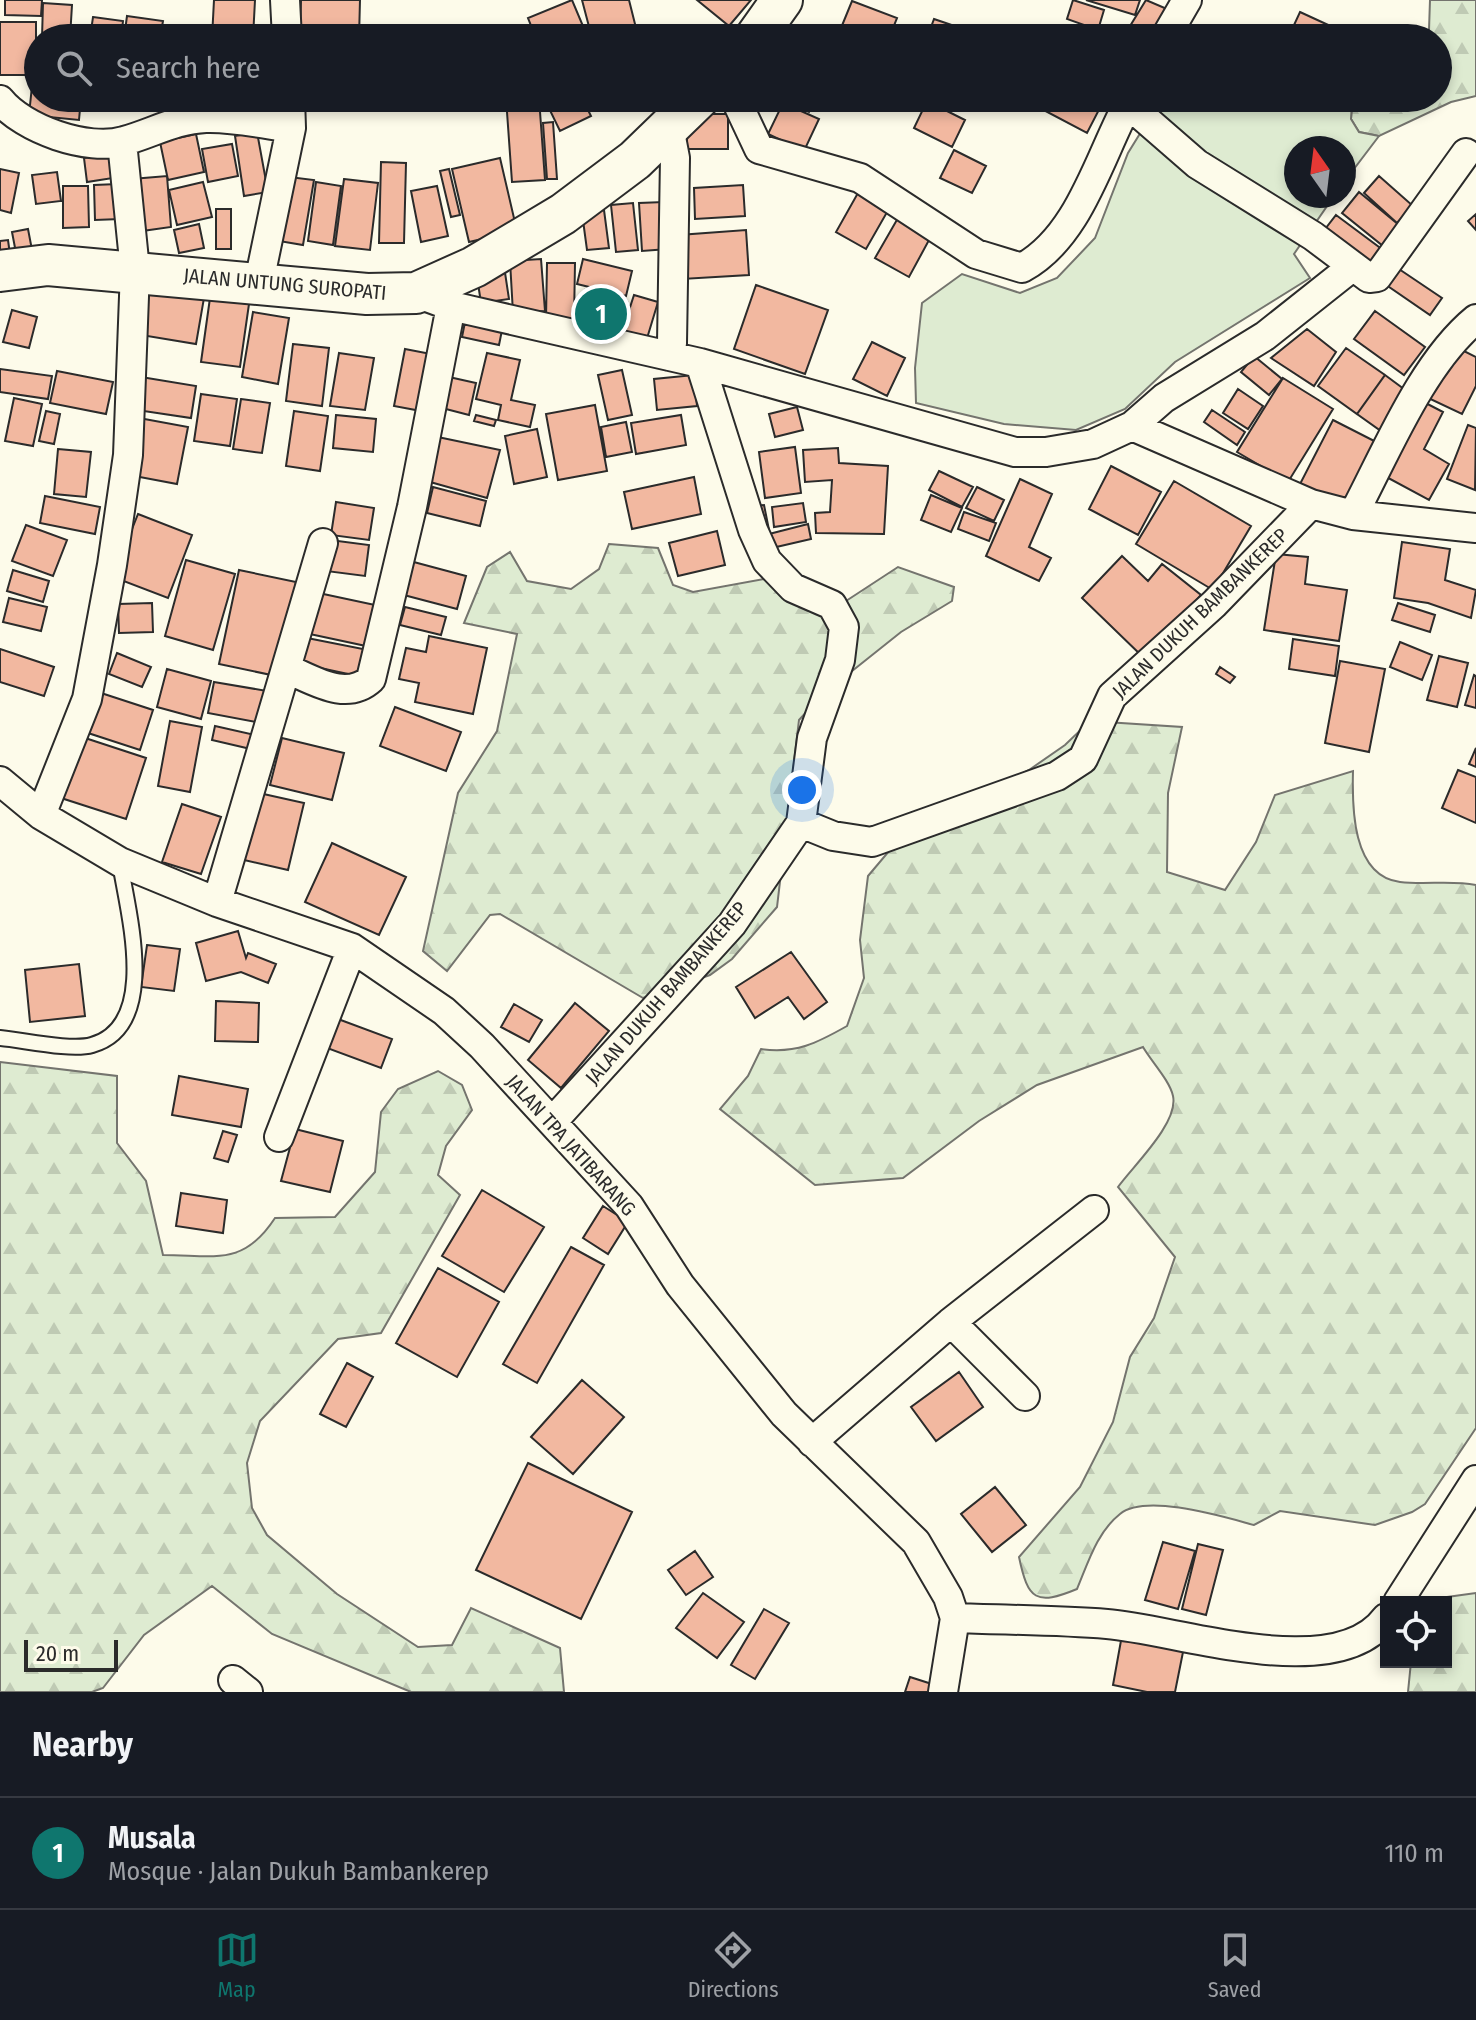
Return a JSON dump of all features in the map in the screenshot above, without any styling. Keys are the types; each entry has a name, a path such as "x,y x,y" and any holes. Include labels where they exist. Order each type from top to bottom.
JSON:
{"main road":[{"path":"765,24 782,0"},
{"name":"JALAN UNTUNG SUROPATI","path":"0,271 48,265 135,270 433,300 474,267 563,214 635,160 685,112"}],"street":[{"path":"285,0 286,24"},
{"path":"1173,24 1187,0"},
{"path":"0,100 33,124 67,137 93,142 122,142 162,125 207,118 291,128"},
{"path":"259,282 291,128 290,112"},
{"path":"742,112 759,149 860,178 976,254 1022,268 1042,257 1068,224 1124,112"},
{"path":"1142,112 1197,164 1313,236 1362,276 1377,277 1466,153"},
{"path":"669,127 675,158 672,343 669,356"},
{"path":"41,815 87,699 112,565 128,455 135,270 122,142"},
{"path":"287,669 346,692 360,688 371,679 412,507 433,300 700,363 1015,452 1046,452 1093,444 1132,426 1164,398 1265,336 1352,267"},
{"path":"1353,515 1426,380 1454,338 1476,319"},
{"name":"JALAN DUKUH BAMBANKEREP","path":"553,1121 732,924 801,823 812,738 840,660 844,627 832,605 793,588 767,561 753,530 700,363"},
{"path":"1132,426 1311,504 1353,515 1476,528"},
{"name":"JALAN DUKUH BAMBANKEREP","path":"801,823 833,836 872,842 1057,776 1083,759 1095,740 1100,718 1112,696 1214,604 1311,504"},
{"path":"217,902 323,543"},
{"name":"JALAN TPA JATIBARANG","path":"0,781 41,815 120,862 217,902 352,948 444,1011 553,1121 629,1206 680,1285 784,1414 916,1542 948,1597 955,1618"},
{"path":"279,1137 352,948"},
{"path":"812,1442 951,1322 1094,1210"},
{"path":"951,1322 1025,1396"},
{"path":"1402,1596 1476,1480"},
{"path":"943,1692 955,1618 1108,1624 1189,1635 1248,1649 1314,1651 1356,1643 1380,1626"}],"lane":[{"path":"0,1038 90,1046 114,1035 133,1007 134,947 120,862"}],"green space":[{"path":"1430,0 1476,0 1476,96 1452,102 1452,24 1429,24"},
{"path":"1153,112 1351,112 1351,119 1359,132 1379,136 1356,166 1356,136 1284,136 1284,208 1326,208 1294,254 1310,278 1175,362 1125,409 1076,430 1004,424 916,403 915,368 922,303 962,274 1020,293 1057,278 1095,238 1128,153"},
{"path":"1351,112 1430,112 1379,136 1359,132 1351,119"},
{"path":"609,544 658,548 673,585 693,592 770,578 846,601 898,567 954,587 952,601 901,632 822,695 799,720 777,907 732,959 710,975 643,998 500,914 490,915 447,971 423,951 458,793 497,731 517,634 464,623 487,567 510,552 527,581 571,589 599,569"},
{"path":"1090,721 1182,727 1168,793 1167,872 1225,890 1256,842 1275,795 1353,771 1358,838 1372,867 1384,877 1400,882 1476,885 1476,1428 1425,1504 1412,1512 1375,1525 1280,1511 1254,1525 1166,1506 1132,1508 1120,1514 1105,1530 1077,1589 1043,1598 1030,1591 1019,1557 1080,1487 1113,1422 1130,1357 1154,1318 1175,1257 1118,1187 1169,1119 1173,1096 1164,1078 1143,1047 1037,1085 979,1121 903,1178 815,1185 720,1109 748,1076 761,1049 785,1050 806,1046 847,1026 864,978 860,940 868,876 900,838 1029,770 1065,745"},
{"path":"0,1062 117,1076 117,1143 146,1181 163,1255 226,1255 251,1244 275,1218 335,1217 375,1172 381,1112 398,1089 438,1071 462,1085 472,1110 446,1146 438,1175 460,1195 381,1333 338,1339 260,1421 247,1463 252,1508 267,1535 337,1594 418,1647 452,1645 471,1608 560,1648 564,1692 411,1692 272,1634 212,1586 144,1635 103,1688 92,1692 0,1692"},
{"path":"1476,1593 1476,1692 1408,1692 1410,1668 1452,1668 1452,1596"}],"building":[{"path":"5,0 42,0 41,16 5,15"},
{"path":"214,0 255,0 254,24 213,24"},
{"path":"301,0 360,0 359,24 300,24"},
{"path":"572,0 582,24 530,24 528,18"},
{"path":"582,0 629,0 635,24 588,24"},
{"path":"697,0 751,0 731,24 727,24"},
{"path":"1073,0 1104,10 1100,24 1081,24 1067,19"},
{"path":"1086,0 1140,0 1135,15"},
{"path":"1146,0 1174,12 1167,24 1131,24"},
{"path":"852,1 897,18 895,24 843,24"},
{"path":"43,3 72,5 71,24 42,24"},
{"path":"1300,12 1326,24 1294,24"},
{"path":"127,16 163,21 162,24 126,24"},
{"path":"93,17 123,21 123,24 92,24"},
{"path":"934,19 949,24 932,24"},
{"path":"0,22 36,22 24,24 24,75 0,75"},
{"path":"29,112 80,112 79,120 29,115"},
{"path":"210,112 259,112 258,120 210,115"},
{"path":"507,112 540,112 545,180 512,182"},
{"path":"551,112 589,112 591,116 560,131"},
{"path":"779,112 803,112 819,119 804,151 768,134"},
{"path":"922,112 949,112 965,120 952,147 914,128"},
{"path":"1047,112 1098,112 1087,133"},
{"path":"687,114 728,114 728,149 687,149"},
{"path":"553,122 557,179 547,179 543,123"},
{"path":"257,132 268,192 244,196 235,136"},
{"path":"196,134 204,172 168,180 160,142"},
{"path":"232,144 238,176 208,182 202,149"},
{"path":"954,150 986,166 972,193 940,178"},
{"path":"110,154 113,178 87,182 84,158"},
{"path":"500,158 517,231 469,242 452,169"},
{"path":"381,162 406,163 404,243 379,243"},
{"path":"0,169 19,173 11,213 0,210"},
{"path":"449,169 460,215 451,217 440,171"},
{"path":"57,172 61,201 36,204 32,175"},
{"path":"167,176 171,227 135,232 132,179"},
{"path":"1379,176 1413,206 1397,223 1364,193"},
{"path":"289,177 314,180 303,245 279,241"},
{"path":"344,179 378,183 370,250 335,246"},
{"path":"203,182 212,217 177,225 169,190"},
{"path":"316,182 341,186 333,245 308,241"},
{"path":"118,184 120,219 95,220 94,185"},
{"path":"863,184 894,200 866,249 836,232"},
{"path":"743,185 745,216 695,219 694,188"},
{"path":"63,186 88,186 89,227 63,228"},
{"path":"437,186 448,236 421,242 411,191"},
{"path":"1359,192 1405,230 1388,250 1342,213 1346,208 1356,208"},
{"path":"664,202 668,249 642,251 639,203"},
{"path":"633,203 638,250 616,252 611,205"},
{"path":"216,209 231,209 231,249 216,249"},
{"path":"604,210 609,248 587,250 582,213"},
{"path":"902,211 935,229 909,277 875,258"},
{"path":"1476,214 1476,230 1468,221"},
{"path":"1336,215 1387,253 1369,276 1319,237"},
{"path":"199,224 204,248 179,253 174,230"},
{"path":"28,229 32,250 16,253 12,232"},
{"path":"746,230 749,275 682,279 679,235"},
{"path":"8,240 11,262 0,264 0,241"},
{"path":"541,259 545,311 513,313 510,261"},
{"path":"583,259 632,271 626,296 577,284"},
{"path":"547,263 575,263 574,320 546,319"},
{"path":"1390,263 1442,298 1430,315 1379,280"},
{"path":"504,266 509,299 481,303 476,270"},
{"path":"756,285 828,310 805,374 734,349"},
{"path":"585,290 627,302 617,338 575,326"},
{"path":"137,291 204,298 196,344 135,334"},
{"path":"634,295 658,302 645,345 620,338"},
{"path":"210,298 249,304 240,367 201,362"},
{"path":"12,310 37,317 29,348 3,342"},
{"path":"1375,311 1425,347 1404,375 1354,339"},
{"path":"253,312 289,318 278,384 242,377"},
{"path":"466,317 503,325 499,345 462,337"},
{"path":"1307,329 1336,352 1314,386 1271,358"},
{"path":"872,342 905,358 887,396 853,379"},
{"path":"293,344 329,348 322,406 286,401"},
{"path":"1450,344 1476,357 1476,386 1462,414 1424,396"},
{"path":"1346,348 1385,375 1357,414 1318,386"},
{"path":"405,349 431,354 421,411 394,406"},
{"path":"339,353 374,358 365,410 330,406"},
{"path":"487,353 520,360 511,400 535,405 530,427 498,420 501,405 476,399"},
{"path":"1254,356 1282,379 1269,395 1241,372"},
{"path":"0,369 52,376 48,399 0,392"},
{"path":"622,370 632,415 608,420 598,375"},
{"path":"57,371 113,382 106,414 50,403"},
{"path":"694,375 697,406 657,410 654,379"},
{"path":"1385,375 1416,398 1388,436 1357,414"},
{"path":"135,376 196,386 191,418 130,409"},
{"path":"449,377 476,383 469,415 442,408"},
{"path":"1283,378 1333,409 1288,482 1237,452"},
{"path":"1238,389 1263,406 1248,429 1223,413"},
{"path":"201,394 237,399 230,446 194,441"},
{"path":"14,398 42,404 33,446 5,441"},
{"path":"241,399 270,403 262,453 233,449"},
{"path":"1418,399 1443,412 1424,449 1449,464 1429,500 1379,473"},
{"path":"595,405 607,471 558,480 546,414"},
{"path":"797,407 803,430 775,437 769,414"},
{"path":"1212,410 1245,432 1237,445 1204,422"},
{"path":"46,411 60,414 54,444 39,441"},
{"path":"294,411 328,416 320,471 286,466"},
{"path":"336,415 376,419 373,452 333,448"},
{"path":"476,415 496,420 494,426 474,421"},
{"path":"681,415 686,445 636,454 631,423"},
{"path":"139,418 188,427 177,484 129,475"},
{"path":"1333,420 1386,447 1352,511 1300,484"},
{"path":"626,422 632,452 606,457 601,427"},
{"path":"1468,425 1476,428 1475,490 1447,479"},
{"path":"537,429 547,477 514,484 505,436"},
{"path":"433,436 500,450 487,498 423,480"},
{"path":"795,447 801,493 765,498 759,452"},
{"path":"838,448 839,463 888,466 884,534 816,533 815,513 830,512 832,480 805,482 803,450"},
{"path":"58,449 91,452 86,497 54,494"},
{"path":"1111,466 1161,492 1138,535 1089,509"},
{"path":"939,471 973,487 962,507 929,490"},
{"path":"694,477 701,514 632,529 624,492"},
{"path":"1020,479 1052,494 1029,547 1051,558 1039,581 986,556"},
{"path":"1174,481 1251,526 1213,590 1136,544"},
{"path":"433,487 486,501 480,526 427,513"},
{"path":"977,487 1004,500 994,521 966,508"},
{"path":"931,495 962,508 951,532 921,520"},
{"path":"45,496 100,507 95,534 40,523"},
{"path":"336,502 374,508 369,540 331,535"},
{"path":"803,503 806,522 774,527 772,507"},
{"path":"764,505 769,530 758,532 754,506"},
{"path":"964,512 996,523 989,541 958,529"},
{"path":"138,514 192,535 168,598 113,577"},
{"path":"808,524 811,539 772,548 769,534"},
{"path":"26,525 67,540 53,576 12,561"},
{"path":"717,531 725,565 678,576 669,543"},
{"path":"330,540 369,545 365,576 326,571"},
{"path":"1402,542 1450,549 1445,580 1476,590 1471,618 1428,603 1394,598"},
{"path":"1276,554 1308,557 1305,584 1347,590 1339,641 1264,630"},
{"path":"1122,556 1148,581 1162,564 1201,595 1145,659 1082,598"},
{"path":"186,560 235,574 213,650 165,636"},
{"path":"410,561 466,576 457,609 400,594"},
{"path":"13,570 49,581 43,602 7,591"},
{"path":"239,570 296,582 276,676 219,664"},
{"path":"314,592 375,605 366,646 305,633"},
{"path":"9,598 47,607 41,631 3,622"},
{"path":"152,603 153,632 119,633 118,604"},
{"path":"1398,603 1435,615 1430,632 1392,620"},
{"path":"405,607 446,617 441,635 400,625"},
{"path":"429,636 487,648 473,714 415,702 419,683 399,679 406,648 426,652"},
{"path":"302,637 368,650 362,677 297,663"},
{"path":"1293,639 1339,646 1335,676 1289,669"},
{"path":"1400,642 1432,655 1422,680 1390,667"},
{"path":"0,649 54,667 44,696 0,682"},
{"path":"117,653 151,667 142,687 109,674"},
{"path":"1439,656 1468,663 1457,707 1427,700"},
{"path":"1340,661 1385,669 1369,752 1325,743"},
{"path":"1220,667 1235,677 1230,683 1216,674"},
{"path":"167,669 211,681 201,719 157,707"},
{"path":"1476,676 1476,708 1465,705"},
{"path":"214,682 267,691 261,723 208,713"},
{"path":"98,692 153,710 140,750 85,732"},
{"path":"395,707 461,732 446,771 380,746"},
{"path":"170,721 202,727 190,792 158,786"},
{"path":"215,726 259,736 255,750 212,740"},
{"path":"79,736 146,758 126,819 58,797"},
{"path":"282,738 344,753 332,800 270,785"},
{"path":"1476,748 1476,767 1469,764"},
{"path":"1458,770 1476,777 1476,823 1442,808"},
{"path":"259,793 304,803 288,870 244,860"},
{"path":"182,804 221,817 201,874 162,862"},
{"path":"332,843 406,877 379,935 305,902"},
{"path":"238,931 246,958 248,953 276,964 268,983 241,972 206,981 196,943"},
{"path":"147,945 180,949 174,991 141,987"},
{"path":"791,952 827,1002 804,1019 788,997 755,1018 736,987"},
{"path":"79,964 85,1016 30,1022 25,970"},
{"path":"216,1001 259,1003 258,1042 215,1041"},
{"path":"575,1003 609,1031 561,1088 528,1060"},
{"path":"514,1004 542,1020 529,1042 501,1027"},
{"path":"338,1019 392,1039 381,1068 327,1048"},
{"path":"179,1076 248,1089 241,1127 172,1115"},
{"path":"295,1129 343,1141 330,1192 281,1181"},
{"path":"223,1131 237,1135 228,1162 214,1158"},
{"path":"482,1190 544,1227 504,1292 442,1256"},
{"path":"181,1193 227,1200 223,1233 176,1226"},
{"path":"603,1206 628,1222 608,1254 583,1238"},
{"path":"571,1247 604,1265 537,1383 503,1364"},
{"path":"438,1268 499,1302 457,1377 396,1343"},
{"path":"347,1363 373,1377 346,1427 320,1414"},
{"path":"959,1372 983,1407 936,1441 911,1407"},
{"path":"582,1380 624,1417 573,1474 531,1437"},
{"path":"528,1463 632,1512 581,1619 476,1570"},
{"path":"995,1487 1026,1525 992,1552 961,1514"},
{"path":"1163,1542 1195,1551 1178,1609 1145,1600"},
{"path":"1198,1544 1223,1550 1206,1615 1182,1609"},
{"path":"695,1551 713,1577 686,1595 668,1570"},
{"path":"703,1593 744,1622 717,1658 676,1628"},
{"path":"764,1609 789,1623 755,1679 731,1665"},
{"path":"1122,1635 1184,1647 1175,1692 1147,1692 1113,1685"},
{"path":"910,1677 938,1686 936,1692 905,1692"}],"place":[{"name":"Musala","path":"601,314"}]}
